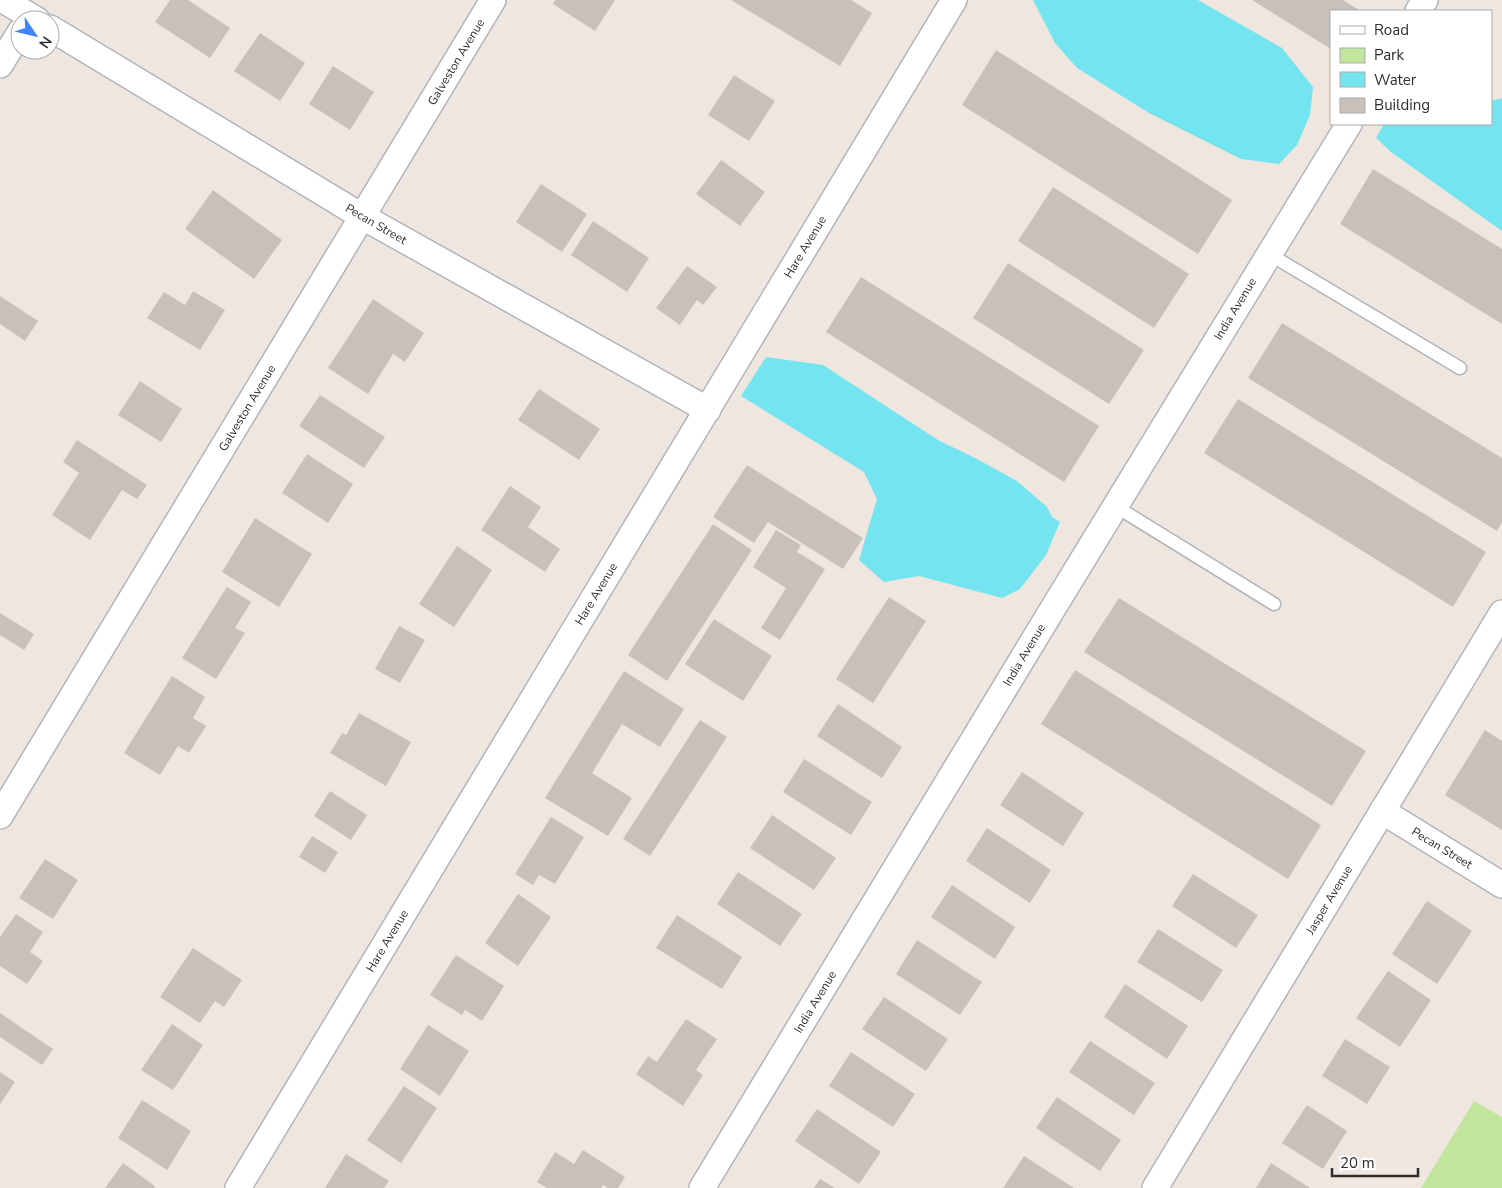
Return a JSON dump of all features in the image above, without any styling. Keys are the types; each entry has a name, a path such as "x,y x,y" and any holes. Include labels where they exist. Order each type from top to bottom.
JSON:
{"street":[{"name":"Pecan Street","path":"3,0 19,10"},
{"name":"Galveston Avenue","path":"0,816 493,0"},
{"name":"Hare Avenue","path":"238,1188 954,0"},
{"name":"Pecan Street","path":"60,35 363,217 708,410"},
{"path":"0,65 10,51"},
{"name":"India Avenue","path":"702,1188 1348,125"},
{"name":"Jasper Avenue","path":"1155,1188 1502,612"},
{"name":"Pecan Street","path":"1382,812 1502,885"}],"lane":[{"path":"1269,254 1460,368"},
{"path":"1115,506 1274,604"}],"green space":[{"path":"1474,1101 1502,1117 1502,1188 1421,1188"}],"water":[{"path":"1033,0 1198,0 1282,48 1313,87 1310,115 1297,145 1279,164 1241,159 1149,113 1077,68 1055,43"},
{"path":"1502,98 1502,231 1391,152 1376,138 1383,125 1492,125 1492,101"},
{"path":"766,357 823,365 938,440 1017,481 1047,507 1052,517 1060,522 1046,555 1020,589 1002,598 919,576 884,582 859,560 877,499 864,472 741,396"}],"building":[{"path":"170,0 188,0 230,28 210,58 155,22"},
{"path":"555,0 615,0 595,31 553,4"},
{"path":"731,0 851,0 872,13 840,66"},
{"path":"1252,0 1343,0 1359,10 1330,10 1330,48"},
{"path":"260,33 305,63 280,101 234,71"},
{"path":"996,50 1232,200 1198,254 962,105"},
{"path":"333,66 374,92 350,130 309,104"},
{"path":"734,75 775,101 749,141 708,115"},
{"path":"721,160 765,192 740,226 696,194"},
{"path":"1373,169 1502,249 1502,324 1340,224"},
{"path":"541,184 587,214 562,252 516,222"},
{"path":"1053,187 1189,274 1154,328 1018,241"},
{"path":"213,190 282,240 254,279 185,229"},
{"path":"593,221 649,258 627,292 571,255"},
{"path":"1008,263 1144,350 1109,404 973,318"},
{"path":"687,266 717,287 703,305 697,300 680,325 656,308"},
{"path":"861,277 1099,426 1064,482 826,332"},
{"path":"193,291 225,310 200,350 147,318 164,292 185,305"},
{"path":"0,296 38,321 25,341 0,324"},
{"path":"373,299 424,333 405,362 393,354 368,394 328,368"},
{"path":"1282,323 1502,458 1502,522 1497,531 1248,378"},
{"path":"140,381 182,409 161,442 118,415"},
{"path":"539,389 600,429 579,460 518,420"},
{"path":"320,395 385,437 364,468 299,426"},
{"path":"1238,399 1486,552 1453,607 1204,453"},
{"path":"77,440 147,485 137,499 122,490 90,540 52,515 79,473 63,462"},
{"path":"307,454 353,484 328,523 282,493"},
{"path":"747,465 863,538 843,569 768,522 754,543 713,517"},
{"path":"510,486 541,507 528,527 560,549 545,572 481,530"},
{"path":"255,518 312,554 279,607 222,572"},
{"path":"713,524 752,550 667,681 628,655"},
{"path":"776,530 801,545 797,552 825,569 780,640 761,628 786,588 753,567"},
{"path":"457,546 492,570 454,627 419,604"},
{"path":"227,587 251,602 235,628 245,633 216,679 182,658"},
{"path":"889,597 926,621 873,703 836,679"},
{"path":"1119,598 1366,751 1332,806 1084,652"},
{"path":"0,613 34,634 24,650 0,635"},
{"path":"714,619 772,656 743,701 685,664"},
{"path":"399,626 425,640 400,683 375,669"},
{"path":"1075,670 1321,825 1288,879 1041,724"},
{"path":"624,671 684,709 660,747 622,724 592,773 632,798 608,836 545,798"},
{"path":"172,676 205,697 193,718 206,726 189,753 178,746 160,775 124,753"},
{"path":"838,704 902,747 882,778 817,736"},
{"path":"359,713 411,742 386,786 330,753 342,733 346,735"},
{"path":"700,720 727,737 650,856 623,839"},
{"path":"1485,730 1502,741 1502,830 1445,795"},
{"path":"804,759 872,802 851,835 783,792"},
{"path":"1022,772 1084,813 1063,846 1000,805"},
{"path":"330,791 367,815 351,840 314,816"},
{"path":"772,815 836,858 814,890 750,848"},
{"path":"551,817 584,837 555,884 539,875 533,885 515,874"},
{"path":"987,828 1051,870 1030,903 966,861"},
{"path":"312,836 338,852 325,873 299,857"},
{"path":"45,859 78,880 53,919 19,898"},
{"path":"738,872 802,914 780,946 717,904"},
{"path":"1193,874 1258,915 1236,948 1172,906"},
{"path":"952,885 1015,927 995,959 931,917"},
{"path":"518,894 551,917 518,966 485,943"},
{"path":"1427,901 1472,931 1437,984 1392,954"},
{"path":"16,914 43,932 30,952 43,961 27,984 0,966 0,937"},
{"path":"677,915 742,957 722,989 656,948"},
{"path":"1158,929 1223,970 1202,1002 1137,962"},
{"path":"917,940 982,982 960,1015 896,974"},
{"path":"193,948 242,980 224,1007 215,1001 200,1023 160,997"},
{"path":"456,955 504,986 482,1021 465,1010 462,1015 430,995"},
{"path":"1388,971 1431,1000 1400,1047 1356,1018"},
{"path":"1125,984 1188,1026 1167,1059 1104,1017"},
{"path":"884,997 948,1039 926,1071 862,1029"},
{"path":"0,1013 53,1049 42,1065 0,1037"},
{"path":"686,1019 717,1039 696,1070 703,1075 683,1106 636,1074 648,1056 657,1062"},
{"path":"172,1024 203,1045 173,1090 141,1070"},
{"path":"428,1025 469,1051 440,1096 400,1069"},
{"path":"1345,1039 1390,1067 1367,1104 1322,1076"},
{"path":"1090,1041 1155,1083 1134,1115 1069,1072"},
{"path":"851,1052 915,1094 893,1127 829,1086"},
{"path":"0,1072 15,1082 0,1104"},
{"path":"404,1086 437,1108 401,1163 367,1140"},
{"path":"1057,1097 1121,1140 1100,1171 1036,1128"},
{"path":"142,1100 191,1131 167,1170 118,1138"},
{"path":"1307,1105 1347,1131 1323,1169 1282,1143"},
{"path":"817,1109 881,1152 859,1184 795,1141"},
{"path":"583,1150 625,1177 618,1188 608,1188 603,1185 601,1188 547,1188 537,1182 555,1152 574,1164"},
{"path":"346,1154 389,1181 384,1188 325,1188"},
{"path":"1024,1156 1074,1188 1003,1188"},
{"path":"123,1163 155,1186 154,1188 105,1188"},
{"path":"1271,1163 1310,1188 1256,1188"},
{"path":"820,1179 835,1188 814,1188"}]}
